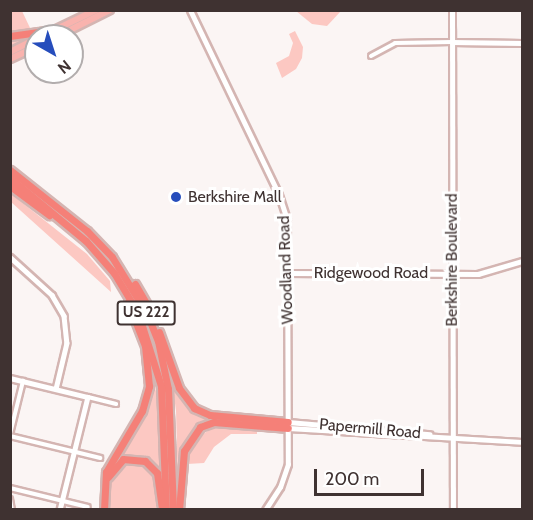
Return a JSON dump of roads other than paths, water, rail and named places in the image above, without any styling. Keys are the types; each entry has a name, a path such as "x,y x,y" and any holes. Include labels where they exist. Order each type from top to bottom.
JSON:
{"highway":[{"name":"US 222","path":"10,170 87,231 112,257 147,314 163,362 171,425 173,510"},
{"name":"US 222","path":"10,178 86,241 114,273 138,313 157,367 164,413 164,510"},
{"path":"10,186 86,241"},
{"path":"112,257 143,296 179,388 191,406 210,415 288,425"},
{"path":"105,510 106,472 142,411 149,382 142,334 114,273"},
{"path":"179,510 184,451 200,427 226,422 288,425"},
{"path":"105,510 108,475 120,461 131,458 145,461 155,470 164,510"}],"main road":[{"path":"73,24 92,14 110,10"},
{"name":"Woodland Road","path":"190,10 282,202 288,225 288,425 284,479 265,510"},
{"name":"Berkshire Boulevard","path":"452,10 453,510"},
{"path":"10,52 24,45"},
{"path":"10,59 24,53"},
{"name":"Papermill Road","path":"288,425 522,442"}],"street":[{"path":"371,56 395,43 522,43"},
{"path":"10,257 52,296 64,316 67,343 56,389"},
{"name":"Ridgewood Road","path":"288,273 452,274 490,272 522,261"},
{"path":"10,378 116,404"},
{"path":"23,381 10,435 100,458"},
{"path":"60,510 88,397"},
{"path":"10,488 88,507"},
{"path":"10,499 12,510"}],"place":[{"name":"Berkshire Mall","path":"176,197"}]}
